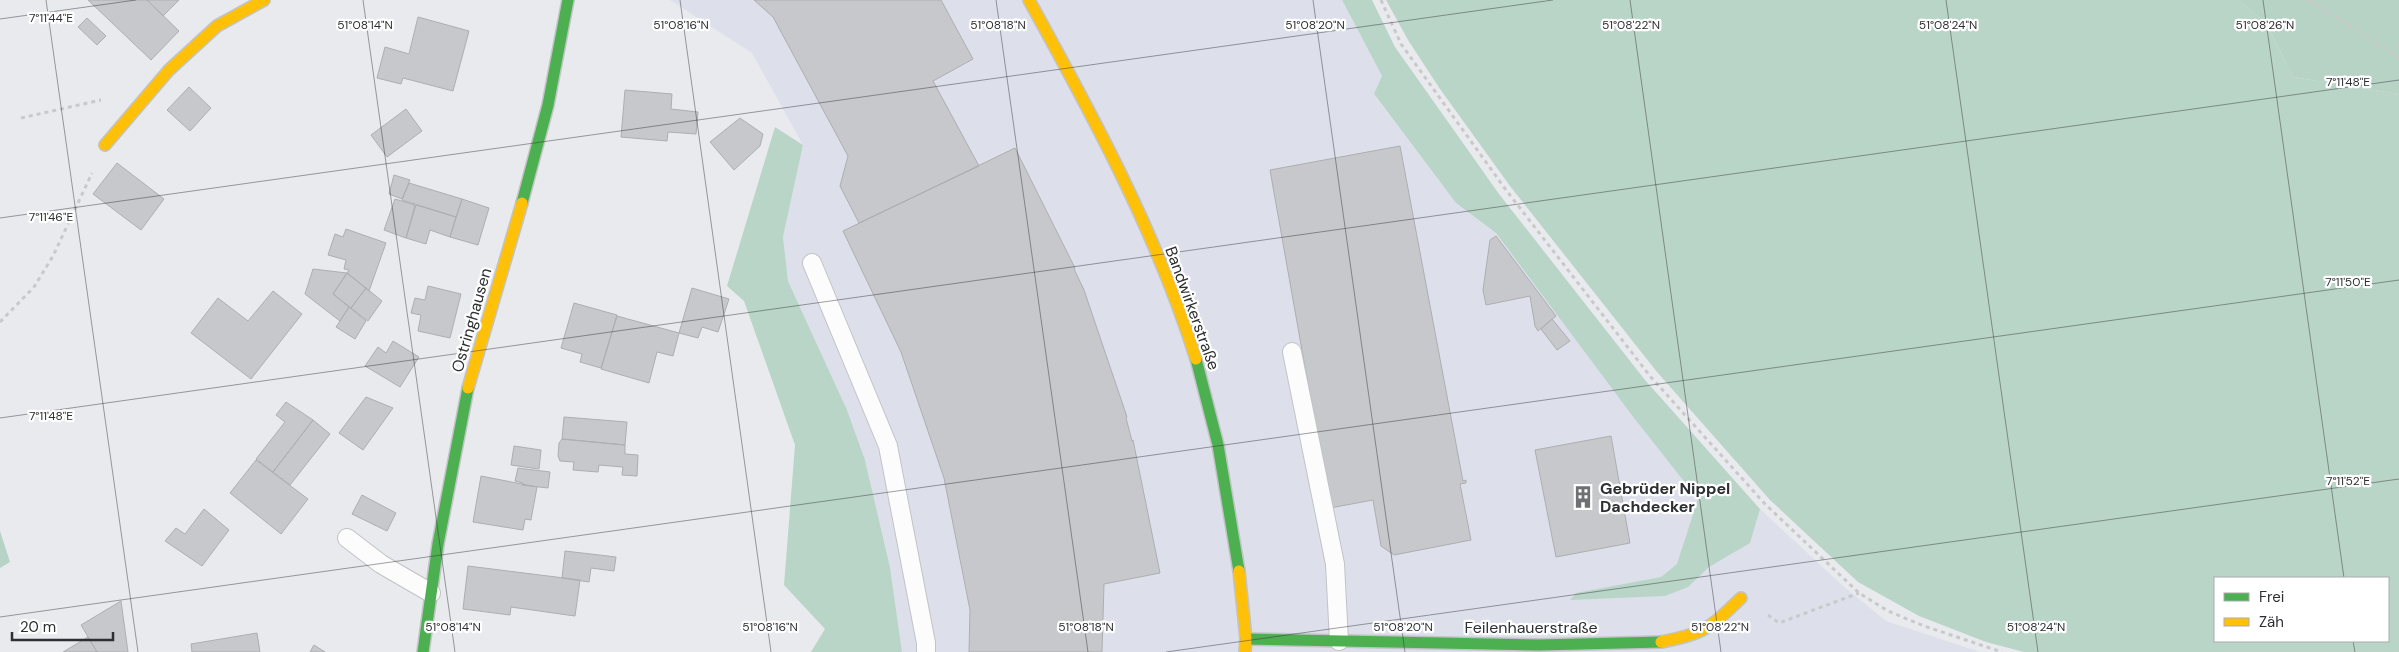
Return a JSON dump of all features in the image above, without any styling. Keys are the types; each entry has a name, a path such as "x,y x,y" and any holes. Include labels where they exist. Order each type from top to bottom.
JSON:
{"street":[{"path":"105,145 176,64 217,26 264,0"},
{"name":"Ostringhausen","path":"423,652 454,455 466,396 534,160 559,54 568,0"},
{"name":"Bandwirkerstraße","path":"1029,0 1085,102 1124,180 1158,254 1187,331 1207,397 1222,464 1238,558 1246,639 1245,652"},
{"name":"Feilenhauerstraße","path":"1246,639 1539,645 1652,643 1687,637 1711,627 1741,598"}],"lane":[{"path":"812,263 888,446 926,652"},
{"path":"1292,352 1335,564 1339,641"},
{"path":"347,538 381,564 431,593"}],"path":[{"path":"1381,0 1401,44 1482,158 1650,376 1765,504 1859,593 1888,611 1933,629 2002,652"},
{"path":"2308,0 2399,56"},
{"path":"21,118 106,98"},
{"path":"0,322 34,287 54,256 105,145"},
{"path":"1741,598 1779,623 1859,593"}],"shaded area":[{"path":"670,0 1342,0 1382,76 1374,95 1456,203 1496,233 1698,499 1760,509 1842,585 1886,621 1980,652 902,652 890,566 865,460 847,410 788,281 783,237 803,145 752,53"}],"green space":[{"path":"1342,0 1372,0 1395,47 1499,194 1645,380 1760,509 1750,543 1709,567 1688,587 1665,596 1570,600 1576,593 1661,577 1677,564 1698,499 1634,418 1496,233 1456,203 1374,94 1382,76"},
{"path":"1386,0 2239,0 2266,23 2293,77 2399,94 2399,652 2024,652 1986,642 1919,616 1858,582 1770,500 1657,372 1510,186 1440,89 1408,40"},
{"path":"2239,0 2399,0 2399,94 2293,77 2266,23"},
{"path":"775,127 803,145 783,237 788,281 847,410 865,460 890,567 902,652 811,652 825,629 784,585 795,445 744,301 727,286"},
{"path":"0,531 10,562 0,568"}],"building":[{"path":"88,0 147,0 179,31 151,60"},
{"path":"147,0 179,0 163,16"},
{"path":"754,0 941,0 973,59 933,81 979,166 859,223 840,186 848,156 773,17"},
{"path":"418,17 469,31 453,91 403,78 401,84 377,78 385,47 409,54"},
{"path":"87,18 106,36 97,45 78,27"},
{"path":"189,87 211,108 190,131 167,110"},
{"path":"625,90 672,94 671,109 698,112 696,134 668,132 667,141 621,137"},
{"path":"406,109 422,131 387,157 371,135"},
{"path":"740,118 763,134 760,146 734,170 710,142"},
{"path":"1400,146 1463,481 1466,480 1466,483 1460,484 1471,540 1394,555 1381,546 1373,500 1330,508 1270,170"},
{"path":"1015,148 1075,268 1084,290 1127,417 1160,573 1104,584 1102,652 969,652 970,610 944,478 901,352 843,231"},
{"path":"117,163 164,199 141,230 93,194"},
{"path":"394,175 410,180 402,199 389,194"},
{"path":"409,183 462,199 456,217 402,200"},
{"path":"395,199 415,205 406,238 384,230"},
{"path":"462,199 489,208 478,245 450,237"},
{"path":"416,205 456,217 450,237 430,230 426,244 406,238"},
{"path":"346,229 386,243 369,291 347,273 349,270 344,269 346,260 328,255 335,234 343,237"},
{"path":"1496,236 1556,316 1538,331 1535,326 1530,296 1486,305 1483,290 1490,240"},
{"path":"313,269 347,273 333,294 349,307 340,321 305,294"},
{"path":"347,273 366,288 351,308 333,294"},
{"path":"428,286 461,294 450,338 418,331 421,315 411,313 415,298 425,300"},
{"path":"366,288 382,301 368,321 351,308"},
{"path":"692,288 729,299 718,332 702,327 698,338 679,333"},
{"path":"273,291 302,314 251,379 191,333 218,298 248,321"},
{"path":"574,303 617,315 601,368 580,362 582,354 561,348"},
{"path":"349,307 366,321 355,339 336,327"},
{"path":"617,316 679,333 673,356 657,352 649,383 601,369"},
{"path":"1552,319 1570,341 1557,350 1541,329"},
{"path":"393,341 419,357 400,387 365,366 378,347 386,353"},
{"path":"366,397 393,408 363,450 339,433"},
{"path":"286,402 313,420 273,472 256,459 285,422 276,415"},
{"path":"564,417 627,422 625,445 562,439"},
{"path":"313,420 330,434 290,485 273,472"},
{"name":"Gebrüder Nippel Dachdecker","path":"1611,436 1630,543 1556,557 1535,450"},
{"path":"562,439 625,445 625,454 638,455 637,476 622,475 623,467 599,465 598,472 573,470 574,462 560,461 558,456 559,443"},
{"path":"514,446 541,450 539,469 511,465"},
{"path":"256,460 308,499 281,534 230,493"},
{"path":"518,468 550,472 548,488 522,485 523,483 515,481"},
{"path":"481,476 537,487 531,520 525,519 523,530 473,522"},
{"path":"362,495 396,513 387,531 352,514"},
{"path":"204,509 229,530 202,566 165,541 176,528 185,534"},
{"path":"565,551 616,557 614,571 591,568 589,582 562,578"},
{"path":"468,566 580,580 575,616 511,607 510,615 463,609"},
{"path":"121,601 128,652 97,652 81,625"},
{"path":"257,633 260,652 192,652 191,644"},
{"path":"88,637 97,652 63,652"},
{"path":"314,645 325,652 310,652"}],"traffic: fast":[{"path":"522,203 548,105 568,0"},
{"path":"1196,359 1218,445 1239,571"},
{"path":"423,652 438,544 468,388"},
{"path":"1246,639 1539,645 1661,642"}],"traffic: slow":[{"path":"105,145 169,70 217,26 264,0"},
{"path":"1029,0 1122,175 1162,266 1196,359"},
{"path":"468,388 522,203"},
{"path":"1239,571 1246,639 1245,652"},
{"path":"1661,642 1687,636 1706,628 1741,598"}],"place":[{"name":"Gebrüder Nippel Dachdecker","path":"1583,497"}]}
